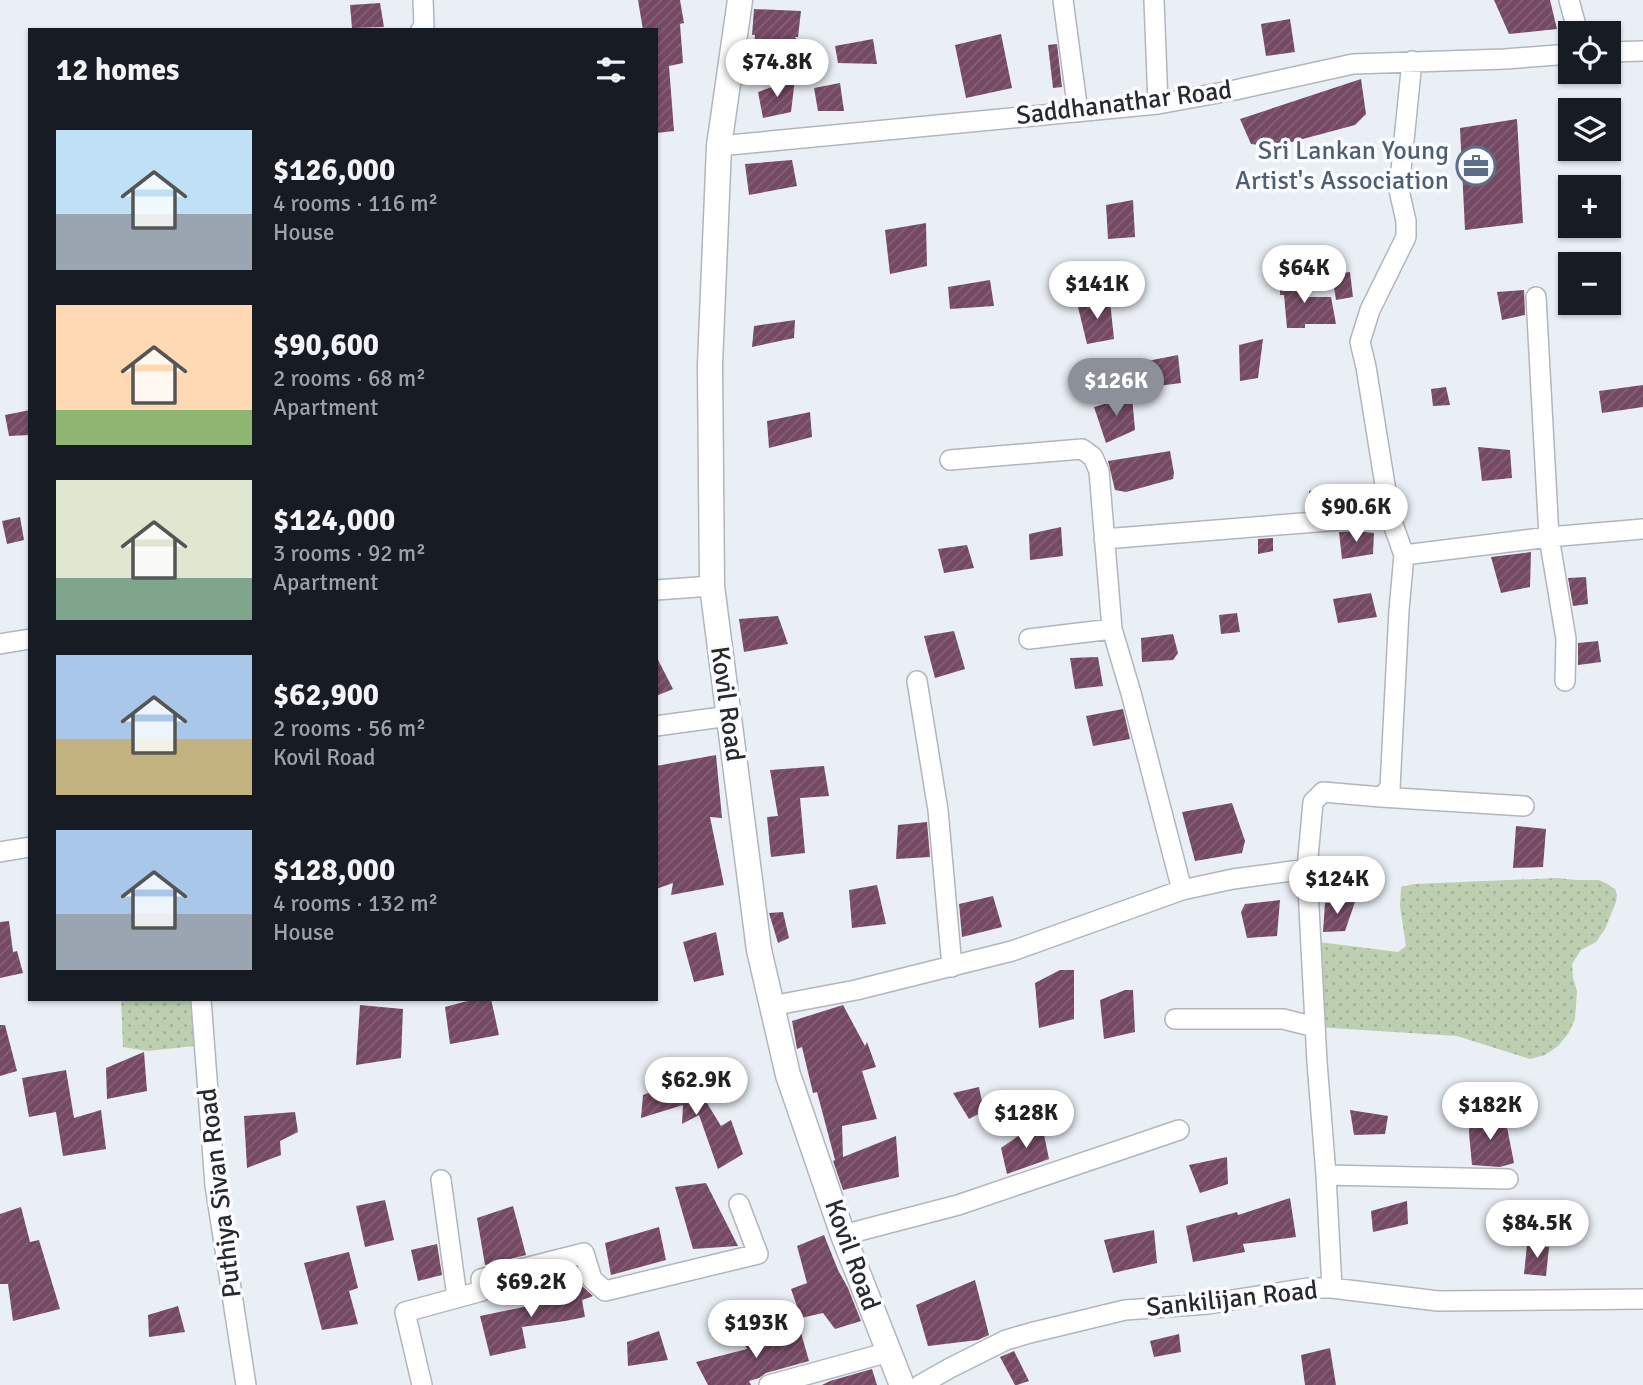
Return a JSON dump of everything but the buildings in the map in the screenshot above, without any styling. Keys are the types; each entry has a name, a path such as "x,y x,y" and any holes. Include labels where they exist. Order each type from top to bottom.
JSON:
{"street":[{"path":"422,28 423,0"},
{"name":"Kovil Road","path":"741,0 719,146 710,365 712,586 759,950 771,1006 788,1075 843,1236 902,1385"},
{"path":"1063,0 1078,111"},
{"path":"1154,0 1158,104"},
{"path":"1569,0 1575,21"},
{"path":"1621,52 1643,51"},
{"name":"Saddhanathar Road","path":"719,146 1158,104 1353,64 1558,55"},
{"path":"1381,797 1390,788 1404,555 1390,516 1360,342 1370,310 1406,237 1406,221 1399,190 1412,61"},
{"path":"1536,297 1549,537 1566,639 1565,681"},
{"path":"950,460 1082,449 1093,457 1099,471 1112,629 1182,890"},
{"path":"1104,539 1390,516"},
{"path":"1404,555 1549,537 1643,529"},
{"path":"658,590 712,586"},
{"path":"1029,639 1112,629"},
{"path":"0,644 28,639"},
{"path":"918,681 938,810 952,967"},
{"path":"658,726 729,716"},
{"path":"1332,1288 1307,869 1313,802 1323,792 1524,806"},
{"path":"0,852 28,847"},
{"path":"771,1006 856,990 1012,951 1182,890 1233,879 1307,869"},
{"name":"Puthiya Sivan Road","path":"201,1001 215,1185 246,1385"},
{"path":"1175,1019 1283,1019 1315,1027"},
{"path":"843,1236 958,1205 1179,1130"},
{"path":"1326,1175 1508,1179"},
{"path":"441,1180 457,1297"},
{"path":"422,1385 405,1312 482,1291 481,1279 584,1253 593,1279 605,1291 758,1254 738,1204"},
{"name":"Sankilijan Road","path":"920,1385 1006,1340 1030,1333 1125,1310 1208,1304 1308,1288 1332,1288 1438,1301 1643,1299"},
{"path":"769,1385 889,1352"}],"green space":[{"path":"1557,878 1599,880 1615,889 1617,895 1605,929 1596,942 1581,950 1572,964 1577,991 1575,1019 1558,1046 1545,1055 1530,1059 1457,1036 1315,1027 1311,941 1398,952 1406,946 1400,906 1401,887 1414,884"},
{"path":"121,1001 201,1001 204,1045 147,1051 123,1047"}],"place":[{"name":"Sri Lankan Young Artist's Association","path":"1476,166"}]}
